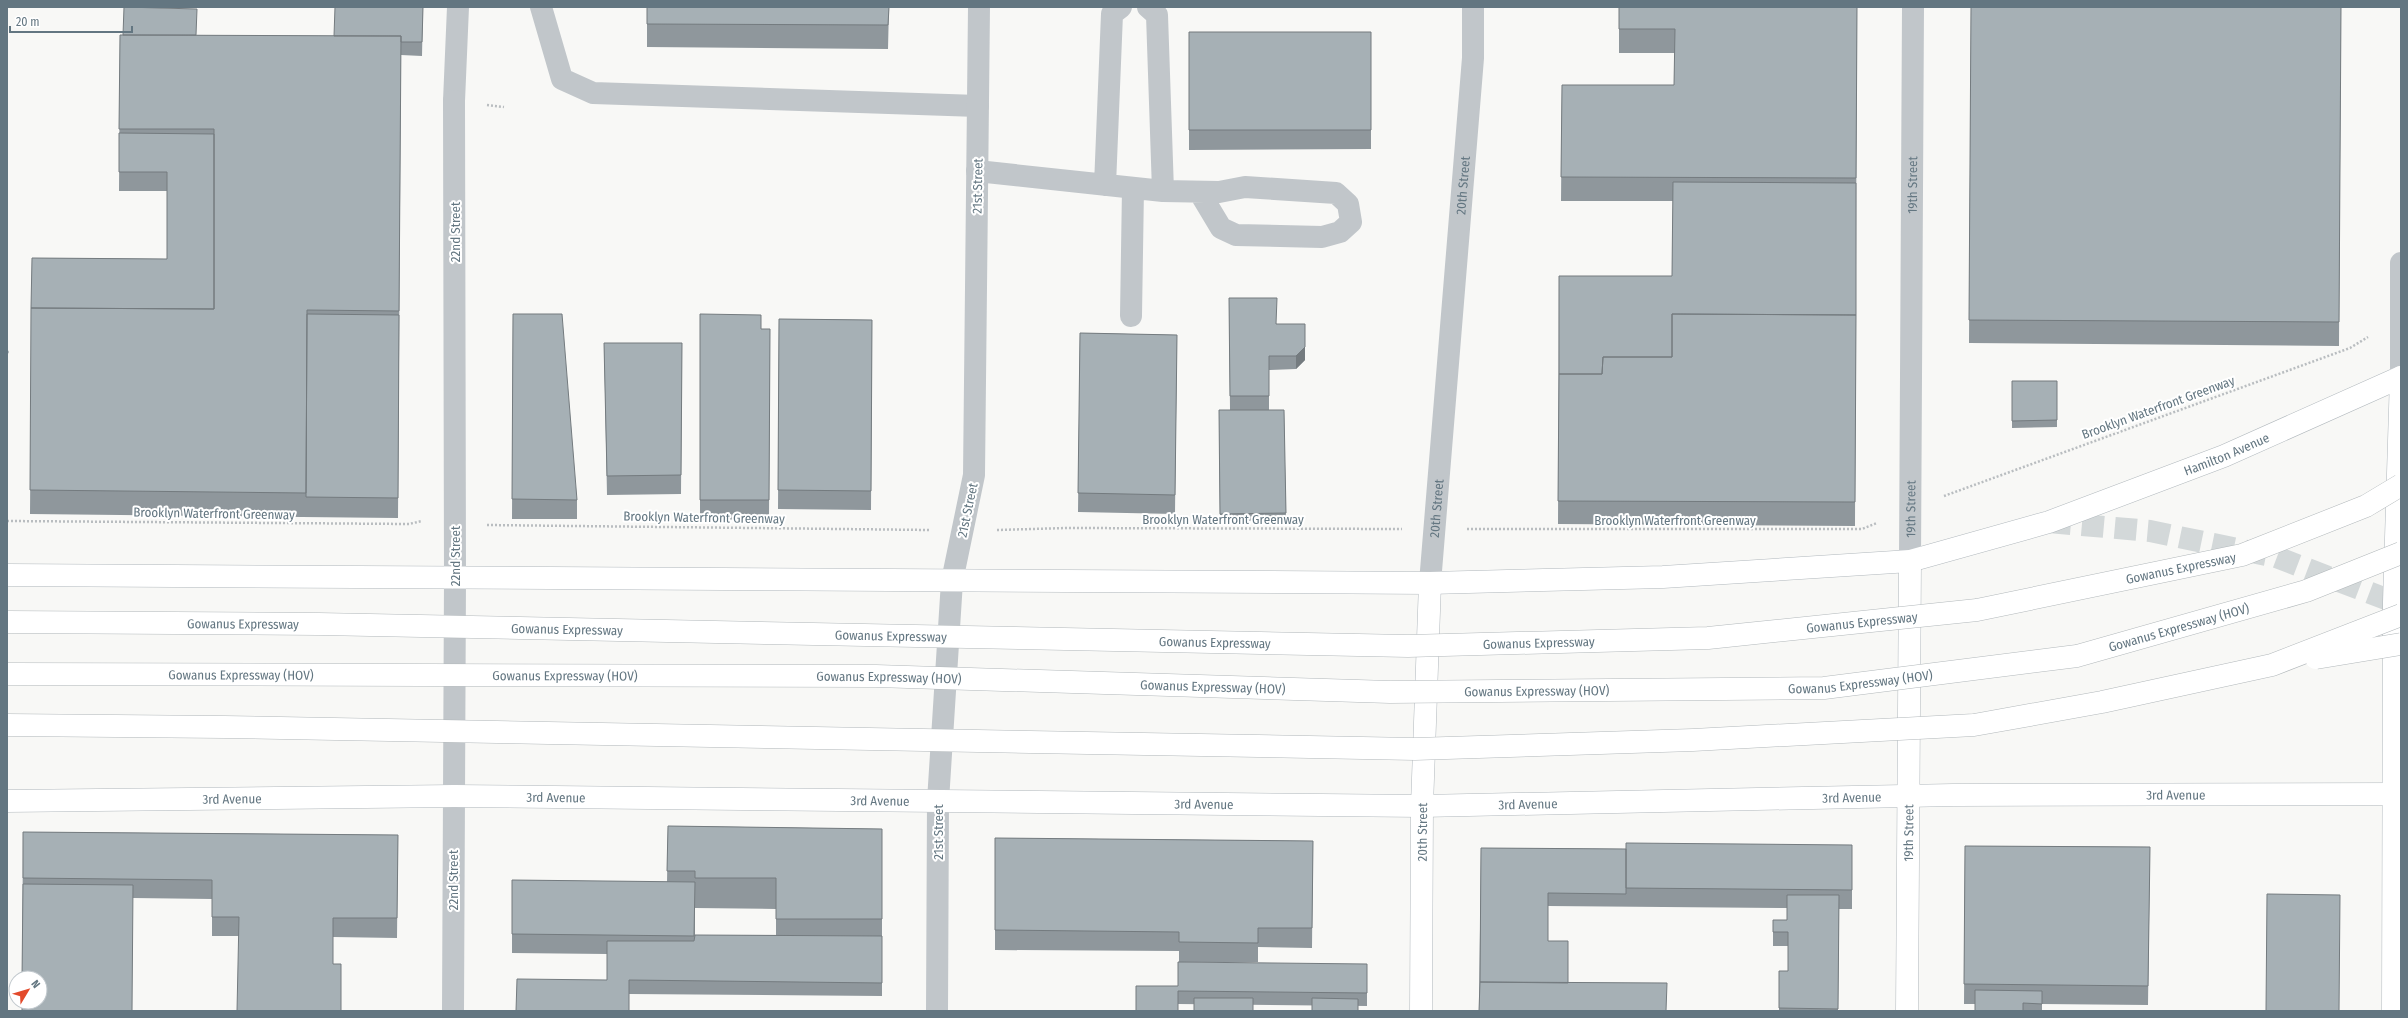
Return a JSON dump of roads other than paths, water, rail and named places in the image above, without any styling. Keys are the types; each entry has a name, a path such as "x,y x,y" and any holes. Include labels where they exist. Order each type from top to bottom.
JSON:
{"main road":[{"path":"2393,1011 2397,794 2401,377"},
{"name":"Hamilton Avenue","path":"1910,561 2049,522 2224,456 2401,377"},
{"name":"Gowanus Expressway","path":"7,622 320,624 1408,646 1708,638 1977,610 2242,555 2366,506 2401,485"},
{"path":"2366,506 2401,497"},
{"name":"Gowanus Expressway (HOV)","path":"7,674 876,676 1390,692 1824,688 2077,656 2306,591 2401,553"},
{"path":"7,575 1430,583 1663,577 1910,561"},
{"name":"19th Street","path":"1907,1011 1910,561"},
{"name":"20th Street","path":"1421,1011 1422,806 1430,583"},
{"path":"2272,665 2399,608"},
{"path":"7,726 256,728 1414,749 1693,740 1974,725 2102,702 2272,665 2401,644"},
{"name":"3rd Avenue","path":"7,801 454,796 1422,806 1908,796 2397,794"}],"street":[{"name":"22nd Street","path":"453,1011 456,578 454,101 458,7"},
{"path":"541,7 562,79 593,93 978,106"},
{"name":"21st Street","path":"937,1011 938,801 952,581 974,475 980,7"},
{"path":"1104,185 1112,14 1121,7"},
{"path":"1148,7 1157,15 1163,191"},
{"name":"20th Street","path":"1430,583 1473,58 1473,7"},
{"name":"19th Street","path":"1910,561 1913,7"},
{"path":"977,171 1163,191 1200,193 1219,192 1245,187 1336,193 1348,204 1351,222 1340,232 1322,237 1236,235 1221,228 1200,193"},
{"path":"1131,316 1133,188"},
{"path":"2401,263 2401,377"}],"tunnel":[{"path":"2049,522 2150,531 2276,557 2394,602"}]}
